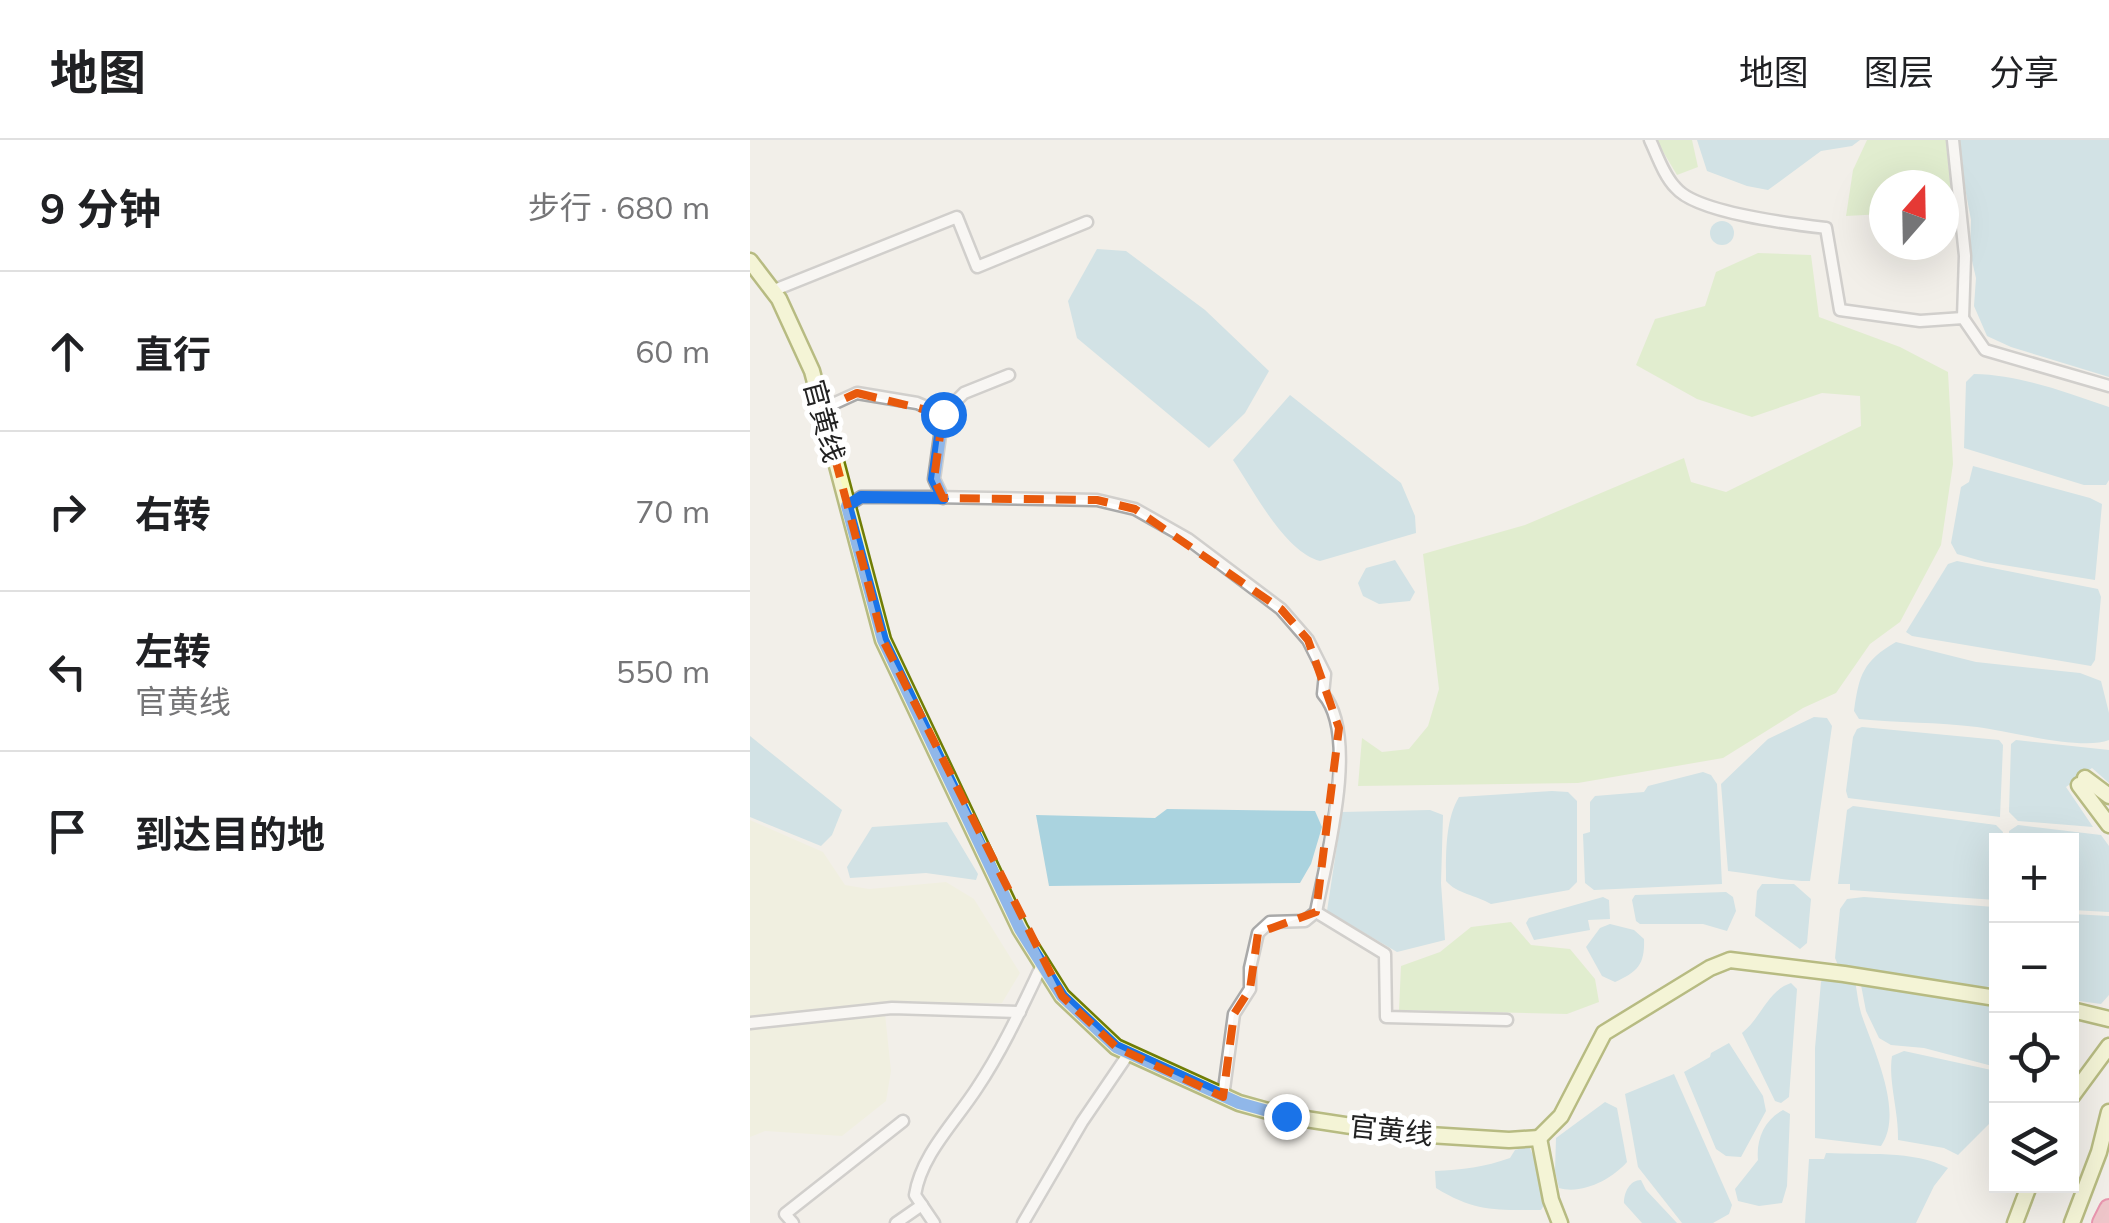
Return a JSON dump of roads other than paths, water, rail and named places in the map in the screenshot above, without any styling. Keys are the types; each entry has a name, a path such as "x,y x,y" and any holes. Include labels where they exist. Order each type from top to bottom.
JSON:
{"highway":[{"path":"2102,1223 2109,1209"}],"street":[{"path":"1650,140 1674,188 1688,199 1768,221 1826,228 1840,310 1920,320 1962,318"},
{"path":"1953,140 1965,256 1962,318 1985,350 2109,386"},
{"path":"772,291 957,217 977,267 1087,222"},
{"name":"官黄线","path":"750,261 772,291 812,371 883,640 1020,929 1062,996 1116,1047 1129,1054 1223,1096 1286,1116 1397,1134 1538,1138"},
{"path":"943,498 934,479 943,414 964,393 1009,375"},
{"path":"822,409 856,393 917,403 943,414"},
{"path":"847,506 861,497 1097,500 1135,509 1188,538 1281,609 1308,640 1325,674 1323,694 1333,705 1339,728 1338,785 1316,912 1306,921 1270,922 1258,932 1250,989 1234,1014 1223,1096"},
{"path":"2109,796 2082,781 2109,825"},
{"path":"1316,912 1385,954 1386,1017 1507,1020"},
{"path":"1560,1223 1538,1138 1561,1116 1604,1033 1710,968 1730,960 1989,997"},
{"path":"934,1223 915,1195 918,1174 978,1086 1042,964"},
{"path":"750,1024 892,1008 1020,1012"},
{"path":"2079,1012 2109,1019"},
{"path":"2079,1087 2109,1046"},
{"path":"1023,1223 1082,1122 1129,1054"},
{"path":"2072,1223 2099,1152 2109,1112"},
{"path":"792,1223 785,1214 903,1121"},
{"path":"2015,1223 2026,1193"},
{"path":"896,1223 922,1205"}],"water":[{"path":"1697,140 1860,140 1852,146 1821,151 1768,190 1707,171"},
{"path":"1956,140 2109,140 2109,377 1987,336 1974,306 1971,220"},
{"path":"1722,221 1734,233 1722,245 1710,233"},
{"path":"1097,249 1126,251 1205,310 1269,371 1245,413 1209,448 1077,338 1068,301"},
{"path":"1974,374 2026,381 2109,407 2106,485 2084,485 1964,448 1966,382"},
{"path":"1290,395 1401,483 1415,516 1416,533 1320,561 1282,533 1233,460"},
{"path":"1973,466 2102,504 2095,580 1957,554 1951,543 1961,487 1969,482"},
{"path":"1395,560 1415,592 1410,601 1379,604 1363,596 1358,583 1366,568"},
{"path":"1957,561 2098,589 2101,597 2095,660 2091,666 1906,632 1948,564"},
{"path":"1896,642 1976,662 2080,673 2101,681 2109,713 2109,740 2064,742 1977,727 1859,719 1854,711 1864,670"},
{"path":"1814,717 1827,718 1832,726 1810,881 1728,871 1721,784 1768,739"},
{"path":"1862,727 1999,740 2003,745 2000,817 1848,798 1853,737"},
{"path":"750,736 842,810 832,835 821,846 750,817"},
{"path":"2016,740 2109,750 2109,783 2092,768 2066,787 2093,827 2018,821 2009,812 2011,744"},
{"path":"1703,772 1717,784 1722,884 1594,890 1585,883 1583,834 1590,832 1590,802 1595,796 1644,792 1648,786"},
{"path":"1568,792 1577,801 1577,882 1569,890 1491,904 1446,881 1449,827 1459,797"},
{"path":"1853,806 1996,825 2003,832 1989,833 1989,900 1850,890 1850,884 1838,884 1847,810"},
{"path":"1167,809 1315,811 1322,827 1311,864 1300,883 1049,886 1036,815 1155,818"},
{"path":"1430,810 1443,815 1441,883 1445,940 1397,952 1327,911 1342,812"},
{"path":"947,822 978,874 976,880 926,873 850,878 847,867 872,827"},
{"path":"2018,825 2101,835 2109,846 2109,912 2079,910 2079,833 2009,831"},
{"path":"1762,884 1794,884 1811,899 1807,943 1800,949 1755,916 1757,891"},
{"path":"1726,892 1733,897 1736,911 1727,931 1703,924 1636,921 1632,900 1635,895"},
{"path":"1603,897 1609,900 1610,919 1588,920 1590,930 1534,940 1526,923 1529,918"},
{"path":"1847,899 1989,907 1989,986 1838,965 1835,958 1840,909"},
{"path":"2079,914 2109,916 2109,995 2101,1004 2079,1001"},
{"path":"1610,924 1634,930 1644,939 1638,966 1615,982 1602,976 1586,947 1600,928"},
{"path":"1826,975 1855,981 1888,1098 1890,1116 1881,1146 1815,1138 1815,1048 1821,982"},
{"path":"1868,980 1989,1000 1989,1065 1924,1048 1891,1045 1879,1038 1866,1011 1861,985"},
{"path":"1791,983 1797,989 1789,1097 1781,1103 1775,1101 1742,1033 1770,998"},
{"path":"1729,1043 1763,1096 1766,1111 1741,1157 1726,1156 1716,1149 1684,1072"},
{"path":"1904,1051 1989,1069 1989,1124 1958,1155 1944,1148 1898,1140 1892,1056"},
{"path":"1674,1074 1732,1205 1729,1214 1713,1223 1682,1223 1638,1167 1625,1094"},
{"path":"1605,1102 1617,1108 1627,1162 1596,1184 1559,1188 1556,1138"},
{"path":"1783,1110 1790,1114 1787,1186 1782,1203 1759,1206 1738,1201 1735,1189 1758,1160 1763,1131"},
{"path":"1529,1146 1544,1205 1541,1210 1486,1208 1462,1202 1436,1188 1435,1171 1492,1164"},
{"path":"1826,1153 1904,1156 1948,1168 1934,1186 1916,1223 1805,1223 1809,1159 1824,1159"},
{"path":"1641,1180 1677,1223 1642,1223 1624,1203 1628,1187"}]}
